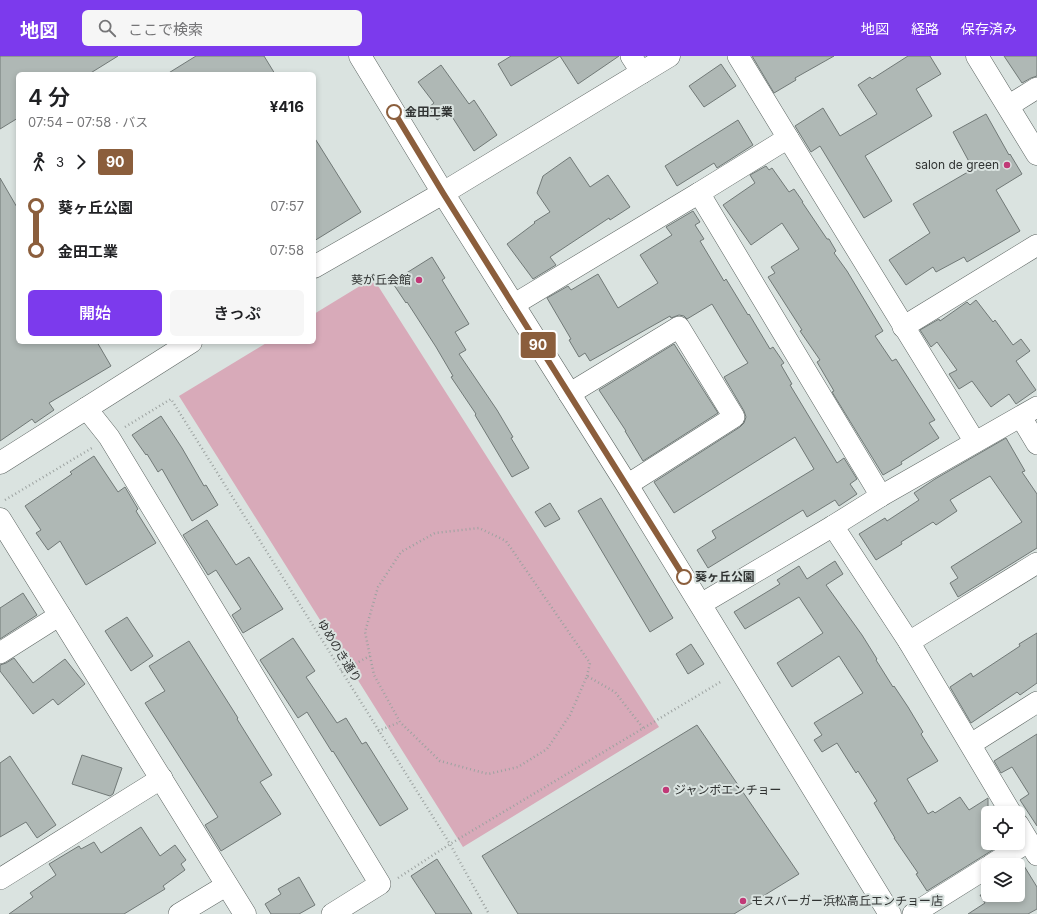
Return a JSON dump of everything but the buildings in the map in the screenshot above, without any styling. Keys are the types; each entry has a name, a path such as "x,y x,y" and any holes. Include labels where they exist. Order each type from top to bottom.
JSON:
{"street":[{"path":"360,56 443,193 701,604 890,914"},
{"path":"316,266 443,193 636,65 669,56"},
{"path":"738,56 975,442"},
{"path":"978,56 1037,154"},
{"path":"1008,106 1037,88"},
{"path":"513,305 788,138"},
{"path":"699,193 882,496"},
{"path":"903,327 1037,245"},
{"path":"569,394 679,327 734,417 627,486"},
{"path":"0,463 188,344"},
{"path":"86,408 109,437 380,884 332,914"},
{"path":"701,604 882,496 1029,412 1037,444"},
{"path":"0,518 245,914"},
{"path":"833,526 909,642 1007,806"},
{"path":"909,642 1037,563"},
{"path":"0,654 60,615"},
{"path":"971,744 1037,702"},
{"path":"0,879 162,778"},
{"path":"1001,858 1028,840"},
{"path":"913,914 981,871"},
{"path":"179,914 227,885"}],"path":[{"name":"ゆめのき通り","path":"109,437 171,399 450,844 489,914"},
{"path":"0,503 109,437"},
{"path":"479,528 506,541 590,663 587,676 570,715 547,749 518,767 488,774 440,761 400,722 374,675 370,656 365,632 378,587 400,552 435,533 479,528"},
{"path":"341,672 370,656"},
{"path":"587,676 615,692 643,728"},
{"path":"380,884 393,881 450,844 722,681"},
{"path":"378,731 400,722"}],"shaded area":[{"path":"373,278 659,727 463,847 179,396 265,344 316,344 316,313"}],"bus line":[{"name":"90","path":"394,112 443,193 684,577"}],"place":[{"name":"金田工業","path":"394,112"},
{"name":"salon de green","path":"1007,165"},
{"name":"葵が丘会館","path":"419,280"},
{"name":"葵ヶ丘公園","path":"684,577"},
{"name":"ジャンボエンチョー","path":"666,790"},
{"name":"モスバーガー浜松高丘エンチョー店","path":"743,901"}]}
